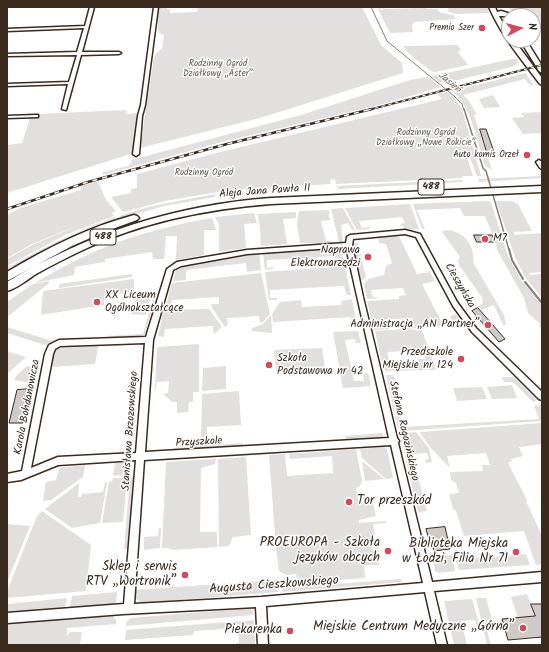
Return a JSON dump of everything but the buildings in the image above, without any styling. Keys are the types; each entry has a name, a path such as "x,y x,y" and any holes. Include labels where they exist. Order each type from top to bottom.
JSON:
{"main road":[{"path":"492,7 501,24"},
{"path":"495,14 501,12"},
{"path":"517,48 542,83"},
{"path":"528,48 542,71"},
{"name":"Aleja Jana Pawła II","path":"491,188 542,182"},
{"name":"Aleja Jana Pawła II","path":"7,277 50,252 94,232 134,218 178,206 246,197 491,188 542,189"},
{"name":"Aleja Jana Pawła II","path":"7,287 42,266 89,243 134,226 186,212 244,204 445,190"}],"street":[{"path":"64,110 92,7"},
{"path":"136,154 156,7"},
{"path":"7,30 86,27"},
{"path":"7,55 118,53"},
{"path":"7,85 72,83"},
{"path":"7,117 36,116"},
{"name":"Cieszyńska","path":"349,245 349,238 354,236 405,232 418,236 455,304 474,330 542,397"},
{"name":"Stanisława Brzozowskiego","path":"129,608 149,340 170,269 179,264 247,252 349,245"},
{"name":"Stefana Rogozińskiego","path":"349,245 427,586 442,645"},
{"name":"Karola Bohdanowicza","path":"26,474 49,354 52,347 59,343 149,340"},
{"name":"Przyszkole","path":"7,478 26,474 58,461 395,441"},
{"name":"Augusta Cieszkowskiego","path":"7,618 129,608 261,602 427,586 542,577"},
{"path":"261,602 263,645"}],"green space":[{"name":"Rodzinny Ogród Działkowy „Aster”","path":"158,7 167,7 167,9 170,10 170,13 197,12 198,7 362,7 381,45 402,63 403,73 260,118 140,148 154,57 156,53 162,49 164,35 159,33 158,30"},
{"path":"377,7 384,10 381,7 384,7 385,9 426,7 427,9 437,9 439,12 453,15 456,19 414,22 412,26 413,32 390,33"},
{"path":"488,7 489,13 456,14 446,11 449,10 448,8"},
{"path":"542,7 542,28 541,8 510,8"},
{"path":"458,45 461,50 458,52 468,65 435,72 431,71 408,53 403,46"},
{"path":"517,59 518,61 515,66 454,81 456,84 452,85 447,81 440,83 432,76"},
{"path":"526,73 533,85 530,85 525,79 463,95 469,101 477,115 474,115 492,170 485,166 473,126 465,106 452,91"},
{"path":"428,77 441,87 379,105 222,142 103,175 103,172 128,166 132,162 131,160 301,115 410,80"},
{"name":"Rodzinny Ogród Działkowy „Nowe Rokicie”","path":"447,92 455,99 462,109 481,176 477,176 470,158 467,157 473,176 463,176 462,178 336,184 335,179 330,180 331,184 230,190 165,201 123,212 111,197 131,193 131,189 137,188 137,174 216,153 442,99 437,94"},
{"path":"493,95 500,107 484,108 479,99"},
{"path":"126,110 126,114 139,113 134,153 7,193 7,145 22,143 29,121 28,117 36,117 38,114"},
{"path":"542,112 542,133 523,134 512,118 524,117 521,113"},
{"path":"542,176 542,178 479,182 478,179"},
{"path":"462,180 463,182 338,189 336,186"},
{"path":"98,181 106,200 116,211 112,213 114,216 65,235 7,266 7,259 32,245 89,221 32,244 7,258 7,215 20,208 81,190 81,186"},
{"path":"215,194 215,197 164,206 122,218 119,216 152,206"},
{"path":"276,198 200,207 156,216 204,205"},
{"path":"496,201 512,201 518,204 532,231 514,232 514,235 542,233 542,272 529,273 530,275 542,274 542,298 525,277 515,257"},
{"path":"491,202 508,256 520,278 542,306 542,328 539,326 540,324 528,313 524,298 497,250 496,243 485,216 464,216 460,208 417,210 425,229 422,229 413,204"},
{"path":"410,204 419,229 409,229 402,226 400,224 405,223 402,217 359,221 362,228 369,227 370,229 357,230 345,208"},
{"path":"343,208 355,230 352,230 348,223 341,225 343,242 339,242 331,209"},
{"path":"329,210 329,217 331,220 321,221 326,241 331,241 332,243 300,243 297,224 299,211"},
{"path":"296,212 296,218 283,219 287,244 261,246 260,226 257,214"},
{"path":"254,213 257,223 244,224 246,248 219,252 219,225 215,217"},
{"path":"115,217 115,221 53,247 7,272 7,268 47,247 73,234"},
{"path":"212,218 216,230 204,230 204,255 176,260 177,236 166,236 164,259 153,259 152,252 105,259 105,262 75,267 74,275 35,283 78,259 120,242 164,228"},
{"path":"130,224 88,240 67,250 7,283 7,281 71,247 103,233"},
{"path":"449,230 462,235 468,241 472,249 474,264 504,315 505,325 503,325 494,305 481,310 478,306 482,304 483,299 459,265 458,261 460,257 442,232"},
{"path":"399,236 417,274 430,272 435,281 422,284 443,325 453,323 450,316 456,314 463,324 408,329 407,326 415,326 412,318 379,320 381,328 389,329 374,330 367,301 399,299 399,296 406,295 403,288 371,290 373,297 381,298 367,299 364,284 368,279 384,275 386,266 392,263 386,244 379,243 378,237"},
{"path":"352,243 358,243 366,277 361,281"},
{"path":"341,248 344,265 341,265 339,260 336,260 335,256 267,260 267,268 273,267 273,269 265,270 263,253"},
{"path":"259,253 261,270 247,272 246,263 186,270 186,280 173,281 176,269 183,266 246,254"},
{"path":"345,266 351,295 347,295 344,286 270,290 270,298 277,298 277,300 269,300 265,272"},
{"path":"261,273 270,314 263,322 260,323 259,316 227,318 228,325 225,327 212,308 211,304 219,304 219,297 172,300 171,307 178,306 177,308 165,309 172,283"},
{"path":"132,274 132,277 59,288 59,284"},
{"path":"134,279 134,291 104,296 104,305 41,315 43,291"},
{"path":"50,281 7,317 7,302 33,284"},
{"path":"155,293 157,293 145,334 138,337 127,338 107,336 143,334"},
{"path":"136,298 150,299 146,315 131,314"},
{"path":"352,299 357,327 353,327 351,317 273,322 272,314 280,302 301,300 302,307 342,305 341,301"},
{"path":"209,309 222,327 214,334 213,326 165,329 164,337 158,336 164,310"},
{"path":"271,315 272,333 252,331 252,328 263,324"},
{"path":"7,327 49,340 59,339 45,345 7,333"},
{"path":"404,329 422,330 436,370 385,371 384,365 418,363 417,359 425,359 422,350 387,352 389,361 397,362 382,363 375,331"},
{"path":"358,331 361,343 356,343 355,339 345,340 354,381 364,381 363,374 368,373 371,386 343,388 333,332"},
{"path":"199,344 199,392 193,392 193,402 189,402 188,412 177,413 177,402 172,402 163,394 168,393 169,381 157,382 155,390 157,347"},
{"path":"98,346 95,364 51,367 54,353 58,348"},
{"path":"322,348 325,367 276,370 274,350"},
{"path":"7,351 26,357 7,374"},
{"path":"27,366 39,369 31,383 14,380 17,375"},
{"path":"226,366 226,389 202,391 203,368"},
{"path":"386,375 393,375 402,409 394,410"},
{"path":"502,377 514,377 537,400 533,402 513,382 504,382"},
{"path":"512,385 517,398 492,399 487,387"},
{"path":"482,387 487,399 457,401 453,388"},
{"path":"239,391 241,425 207,427 207,439 201,439 202,394"},
{"path":"542,405 542,421 401,431 399,430 395,416 400,417 403,427 539,419 534,406"},
{"path":"542,423 542,444 519,447 523,456 511,459 512,461 508,463 527,500 526,501 542,536 542,564 536,565 524,531 464,536 456,511 453,509 449,494 459,493 456,483 451,480 450,472 483,471 482,465 490,465 486,453 447,456 450,468 431,448 420,433"},
{"path":"416,432 429,448 432,462 426,463 425,460 429,459 427,453 412,454 427,511 418,512 400,434"},
{"path":"382,433 383,437 380,439 346,441 345,436"},
{"path":"243,443 243,448 195,451 185,449 173,450 173,448"},
{"path":"384,447 387,449 393,478 386,479 362,458 360,449"},
{"path":"356,449 362,481 360,486 356,488 359,502 373,503 376,516 359,520 359,523 386,521 386,523 373,524 375,536 371,536 373,550 376,550 379,565 364,565 365,578 298,583 296,574 286,575 279,571 269,455 285,454 287,476 333,473 332,456 290,459 289,454"},
{"path":"246,457 251,535 233,537 229,546 219,547 218,459"},
{"path":"216,459 215,464 201,468 200,532 217,532 217,547 172,550 162,548 166,462"},
{"path":"362,461 384,479 365,481"},
{"path":"115,463 128,463 128,474 113,476"},
{"path":"85,465 83,477 51,500 43,501 46,482 56,480 59,468"},
{"path":"130,477 134,477 128,549 124,549"},
{"path":"113,478 127,478 123,522 102,523 109,482 112,481"},
{"path":"105,482 107,482 100,523 72,528 45,509 79,483 78,497 81,497 82,494 103,492"},
{"path":"42,511 91,545 86,591 7,598 7,591 37,516"},
{"path":"7,524 30,526 7,582"},
{"path":"159,528 161,528 160,548 144,550 144,537 158,536"},
{"path":"526,554 530,565 459,570 456,560"},
{"path":"452,555 455,571 439,573 435,571 433,557"},
{"path":"401,579 402,582 282,592 282,588"},
{"path":"275,580 277,582 278,592 142,603 138,601 134,592 134,590"},
{"path":"117,592 116,604 70,608 72,596"},
{"path":"527,594 535,616 518,618 511,597"},
{"path":"67,598 65,607 7,614 7,604"},
{"path":"476,598 486,598 492,620 487,621 486,627 491,645 487,645"},
{"path":"472,599 481,631 478,632 475,620 461,621 467,645 454,645 444,601"},
{"path":"250,608 253,611 253,615 126,626 127,621 131,618"},
{"path":"113,616 116,620 116,624 67,628 67,636 70,632 82,632 80,644 7,645 7,623"},
{"path":"254,620 255,645 227,645 239,643 239,628 194,631 193,635 125,640 126,630"}],"waterway":[{"name":"Jasień","path":"371,7 387,41 454,96 462,104 464,110"},
{"name":"Jasień","path":"464,109 483,168 486,171 509,250"},
{"name":"Jasień","path":"509,249 512,260 523,279"},
{"name":"Jasień","path":"525,282 542,303"}],"railway":[{"path":"370,109 542,65"},
{"path":"7,209 88,182 227,144 370,109"}],"place":[{"name":"Premio Szer","path":"482,28"},
{"name":"Auto komis Orzeł","path":"527,155"},
{"name":"M7","path":"485,239"},
{"name":"Naprawa Elektronarzędzi","path":"368,257"},
{"name":"XX Liceum Ogólnokształcące","path":"97,302"},
{"name":"Administracja „AN Partner”","path":"488,325"},
{"name":"Przedszkole Miejskie nr 124","path":"461,359"},
{"name":"Szkoła Podstawowa nr 42","path":"269,365"},
{"name":"Tor przeszkód","path":"349,502"},
{"name":"PROEUROPA - Szkoła języków obcych","path":"388,551"},
{"name":"Biblioteka Miejska w Łodzi, Filia Nr 71","path":"516,552"},
{"name":"Sklep i serwis RTV „Wortronik”","path":"185,575"},
{"name":"Miejskie Centrum Medyczne „Górna”","path":"523,628"},
{"name":"Piekarenka","path":"290,631"}],"park label":[{"name":"Rodzinny Ogród","path":"204,173"}]}
